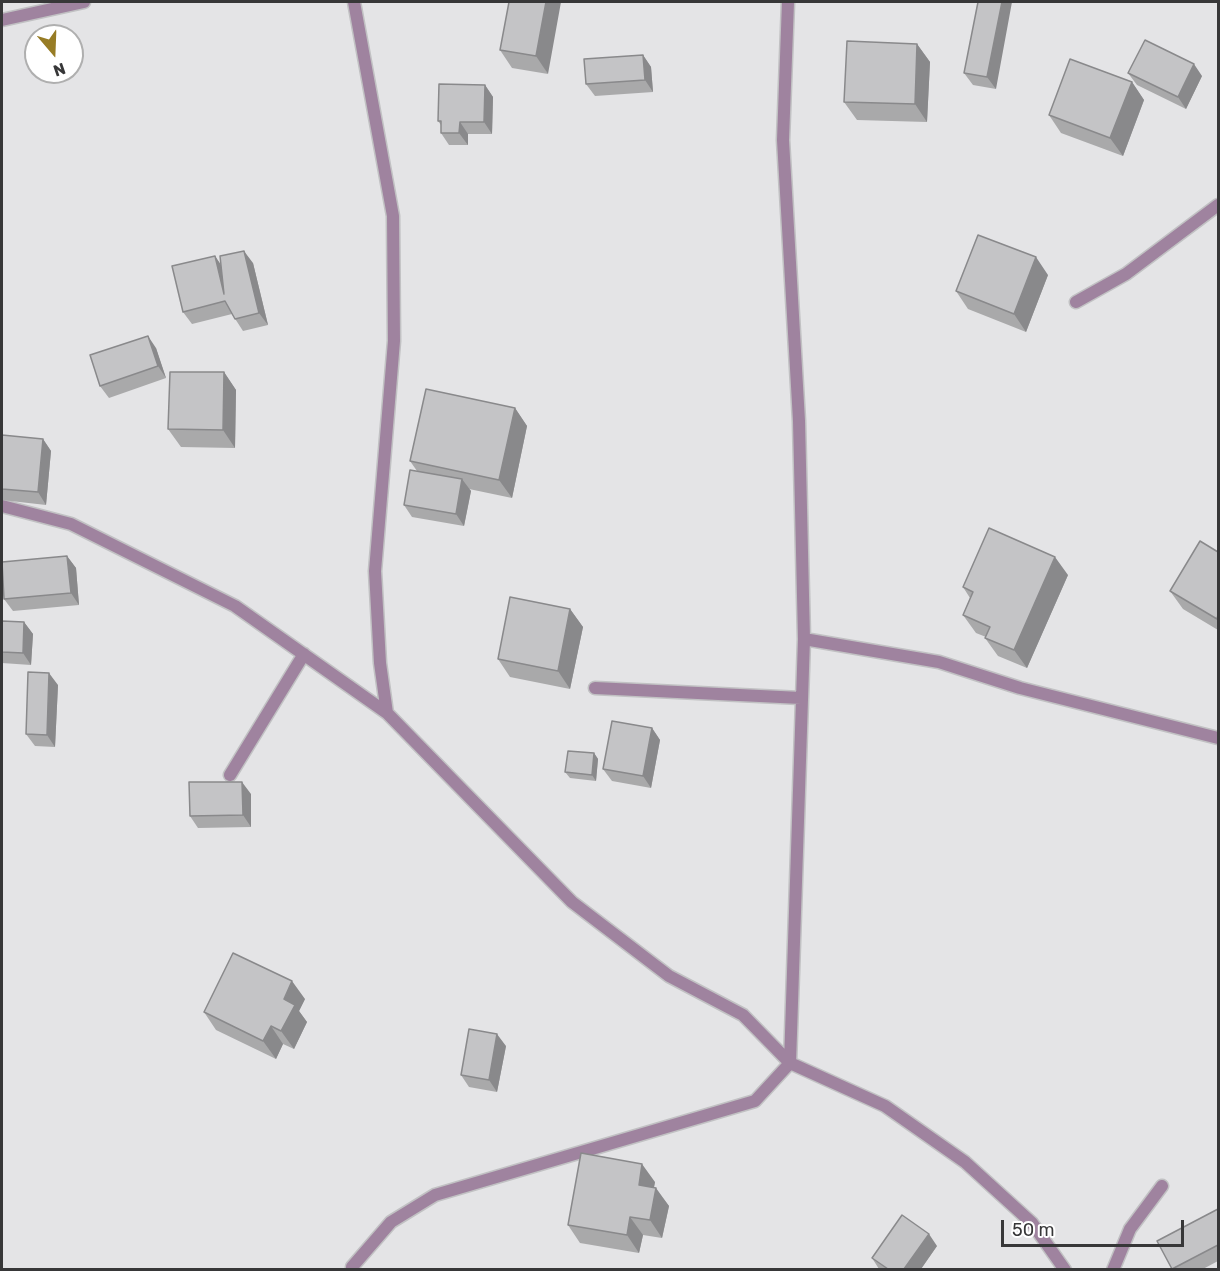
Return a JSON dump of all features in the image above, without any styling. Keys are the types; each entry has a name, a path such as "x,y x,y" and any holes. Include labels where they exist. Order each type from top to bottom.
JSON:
{"street":[{"path":"2,20 84,2"},
{"path":"354,2 393,216 394,341 375,571 380,663 387,713"},
{"path":"352,1269 391,1222 435,1195 755,1101 790,1063 804,639 799,422 783,140 788,2"},
{"path":"1076,303 1126,274 1218,205"},
{"path":"2,506 71,524 235,606 387,713 572,902 669,976 743,1015 790,1063 885,1106 965,1162 1032,1223 1065,1269"},
{"path":"804,639 939,662 1020,688 1218,738"},
{"path":"230,775 304,654"},
{"path":"595,688 801,699"},
{"path":"1113,1269 1130,1229 1162,1186"}],"building":[{"path":"509,2 546,2 536,56 500,50"},
{"path":"978,2 1002,2 987,77 964,73"},
{"path":"1145,40 1194,64 1178,97 1128,73"},
{"path":"847,41 917,44 915,104 844,102"},
{"path":"643,55 645,80 586,84 584,59"},
{"path":"1070,59 1132,82 1110,138 1049,115"},
{"path":"439,84 485,85 484,122 460,122 459,133 441,133 441,121 438,121"},
{"path":"978,235 1036,257 1014,314 956,291"},
{"path":"244,251 259,313 235,319 225,301 183,312 172,266 215,256 224,294 220,256"},
{"path":"148,336 158,366 100,386 90,355"},
{"path":"170,372 224,372 223,430 168,429"},
{"path":"426,389 515,408 499,480 410,461"},
{"path":"2,435 43,439 38,492 2,489"},
{"path":"410,470 462,479 456,514 404,505"},
{"path":"989,528 1055,557 1014,650 985,638 990,627 963,615 973,592 963,587"},
{"path":"1200,541 1218,552 1217,619 1170,591"},
{"path":"67,556 71,593 4,599 2,562"},
{"path":"510,597 570,609 558,671 498,659"},
{"path":"2,621 24,622 23,653 2,652"},
{"path":"28,672 49,673 47,735 26,734"},
{"path":"612,721 652,728 643,776 603,769"},
{"path":"568,751 594,753 592,775 565,772"},
{"path":"189,782 242,782 243,815 190,816"},
{"path":"233,953 292,981 284,999 295,1005 281,1031 271,1026 263,1041 204,1012"},
{"path":"469,1029 497,1034 489,1080 461,1075"},
{"path":"581,1153 642,1164 639,1185 656,1188 650,1220 630,1217 627,1235 568,1225"},
{"path":"1218,1209 1218,1245 1172,1269 1157,1241"},
{"path":"902,1215 929,1234 904,1269 888,1269 872,1258"}]}
